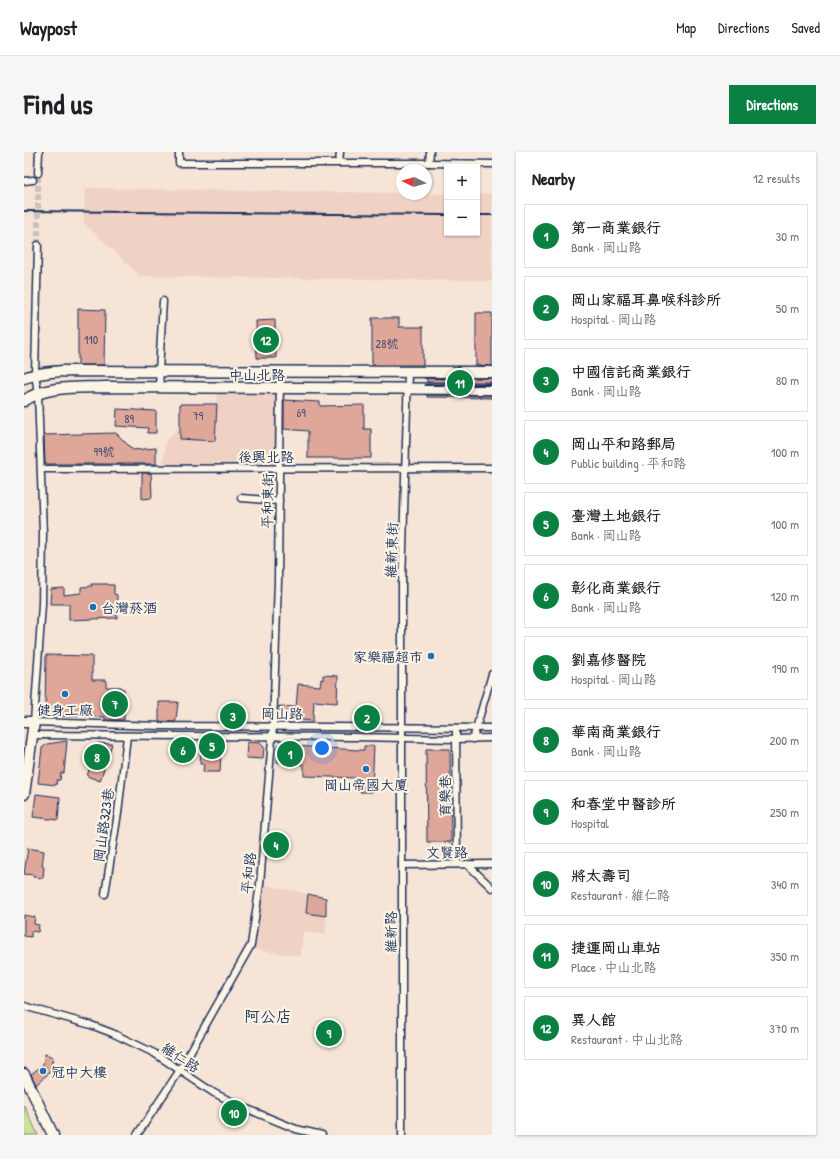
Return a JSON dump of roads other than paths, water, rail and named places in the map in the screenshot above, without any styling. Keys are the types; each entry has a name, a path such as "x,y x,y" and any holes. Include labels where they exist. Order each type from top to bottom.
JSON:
{"main road":[{"name":"中山北路","path":"24,378 35,374 63,371 492,372"},
{"name":"中山北路","path":"24,401 38,393 76,388 105,387 492,389"},
{"path":"24,794 29,722"},
{"path":"24,1074 54,1135"}],"street":[{"path":"38,173 39,152"},
{"path":"179,152 179,163 339,162 492,164"},
{"path":"339,162 340,152"},
{"path":"429,163 430,152"},
{"path":"24,180 33,180"},
{"path":"29,722 42,604 43,533 38,393 35,374 38,245"},
{"path":"160,388 159,371 163,301"},
{"name":"平和東街","path":"278,581 280,372"},
{"name":"維新東街","path":"402,728 402,584 408,372"},
{"name":"後興北路","path":"41,469 492,468"},
{"path":"241,498 279,501"},
{"name":"平和路","path":"137,1135 180,1070 251,945 260,884 273,727 278,581"},
{"path":"473,739 492,674"},
{"name":"岡山路","path":"29,722 160,726 492,728"},
{"name":"維新路","path":"402,728 402,1135"},
{"name":"育樂巷","path":"456,728 457,864"},
{"name":"岡山路","path":"28,735 272,736 456,739 492,738"},
{"name":"岡山路323巷","path":"105,894 118,813 127,736"},
{"path":"467,864 492,888"},
{"name":"文賢路","path":"402,865 492,864"},
{"name":"維仁路","path":"24,1006 91,1025 112,1033 154,1053 214,1093 245,1108 296,1129 322,1135"}],"tunnel":[{"path":"38,173 38,245"}],"railway":[{"path":"24,211 444,215"},
{"path":"480,215 492,215"},
{"path":"425,378 470,379"},
{"path":"425,385 492,385"}],"place":[{"name":"異人館","path":"266,340"},
{"name":"捷運岡山車站","path":"460,383"},
{"name":"台灣菸酒","path":"93,607"},
{"name":"家樂福超市","path":"431,656"},
{"name":"健身工廠","path":"65,694"},
{"name":"劉嘉修醫院","path":"115,704"},
{"name":"中國信託商業銀行","path":"233,716"},
{"name":"岡山家福耳鼻喉科診所","path":"367,718"},
{"name":"臺灣土地銀行","path":"212,746"},
{"name":"彰化商業銀行","path":"183,750"},
{"name":"第一商業銀行","path":"290,754"},
{"name":"華南商業銀行","path":"97,757"},
{"name":"岡山帝國大廈","path":"366,769"},
{"name":"岡山平和路郵局","path":"276,845"},
{"name":"和春堂中醫診所","path":"329,1033"},
{"name":"冠中大樓","path":"43,1071"},
{"name":"將太壽司","path":"234,1113"}],"district":[{"name":"阿公店","path":"268,1016"}]}
